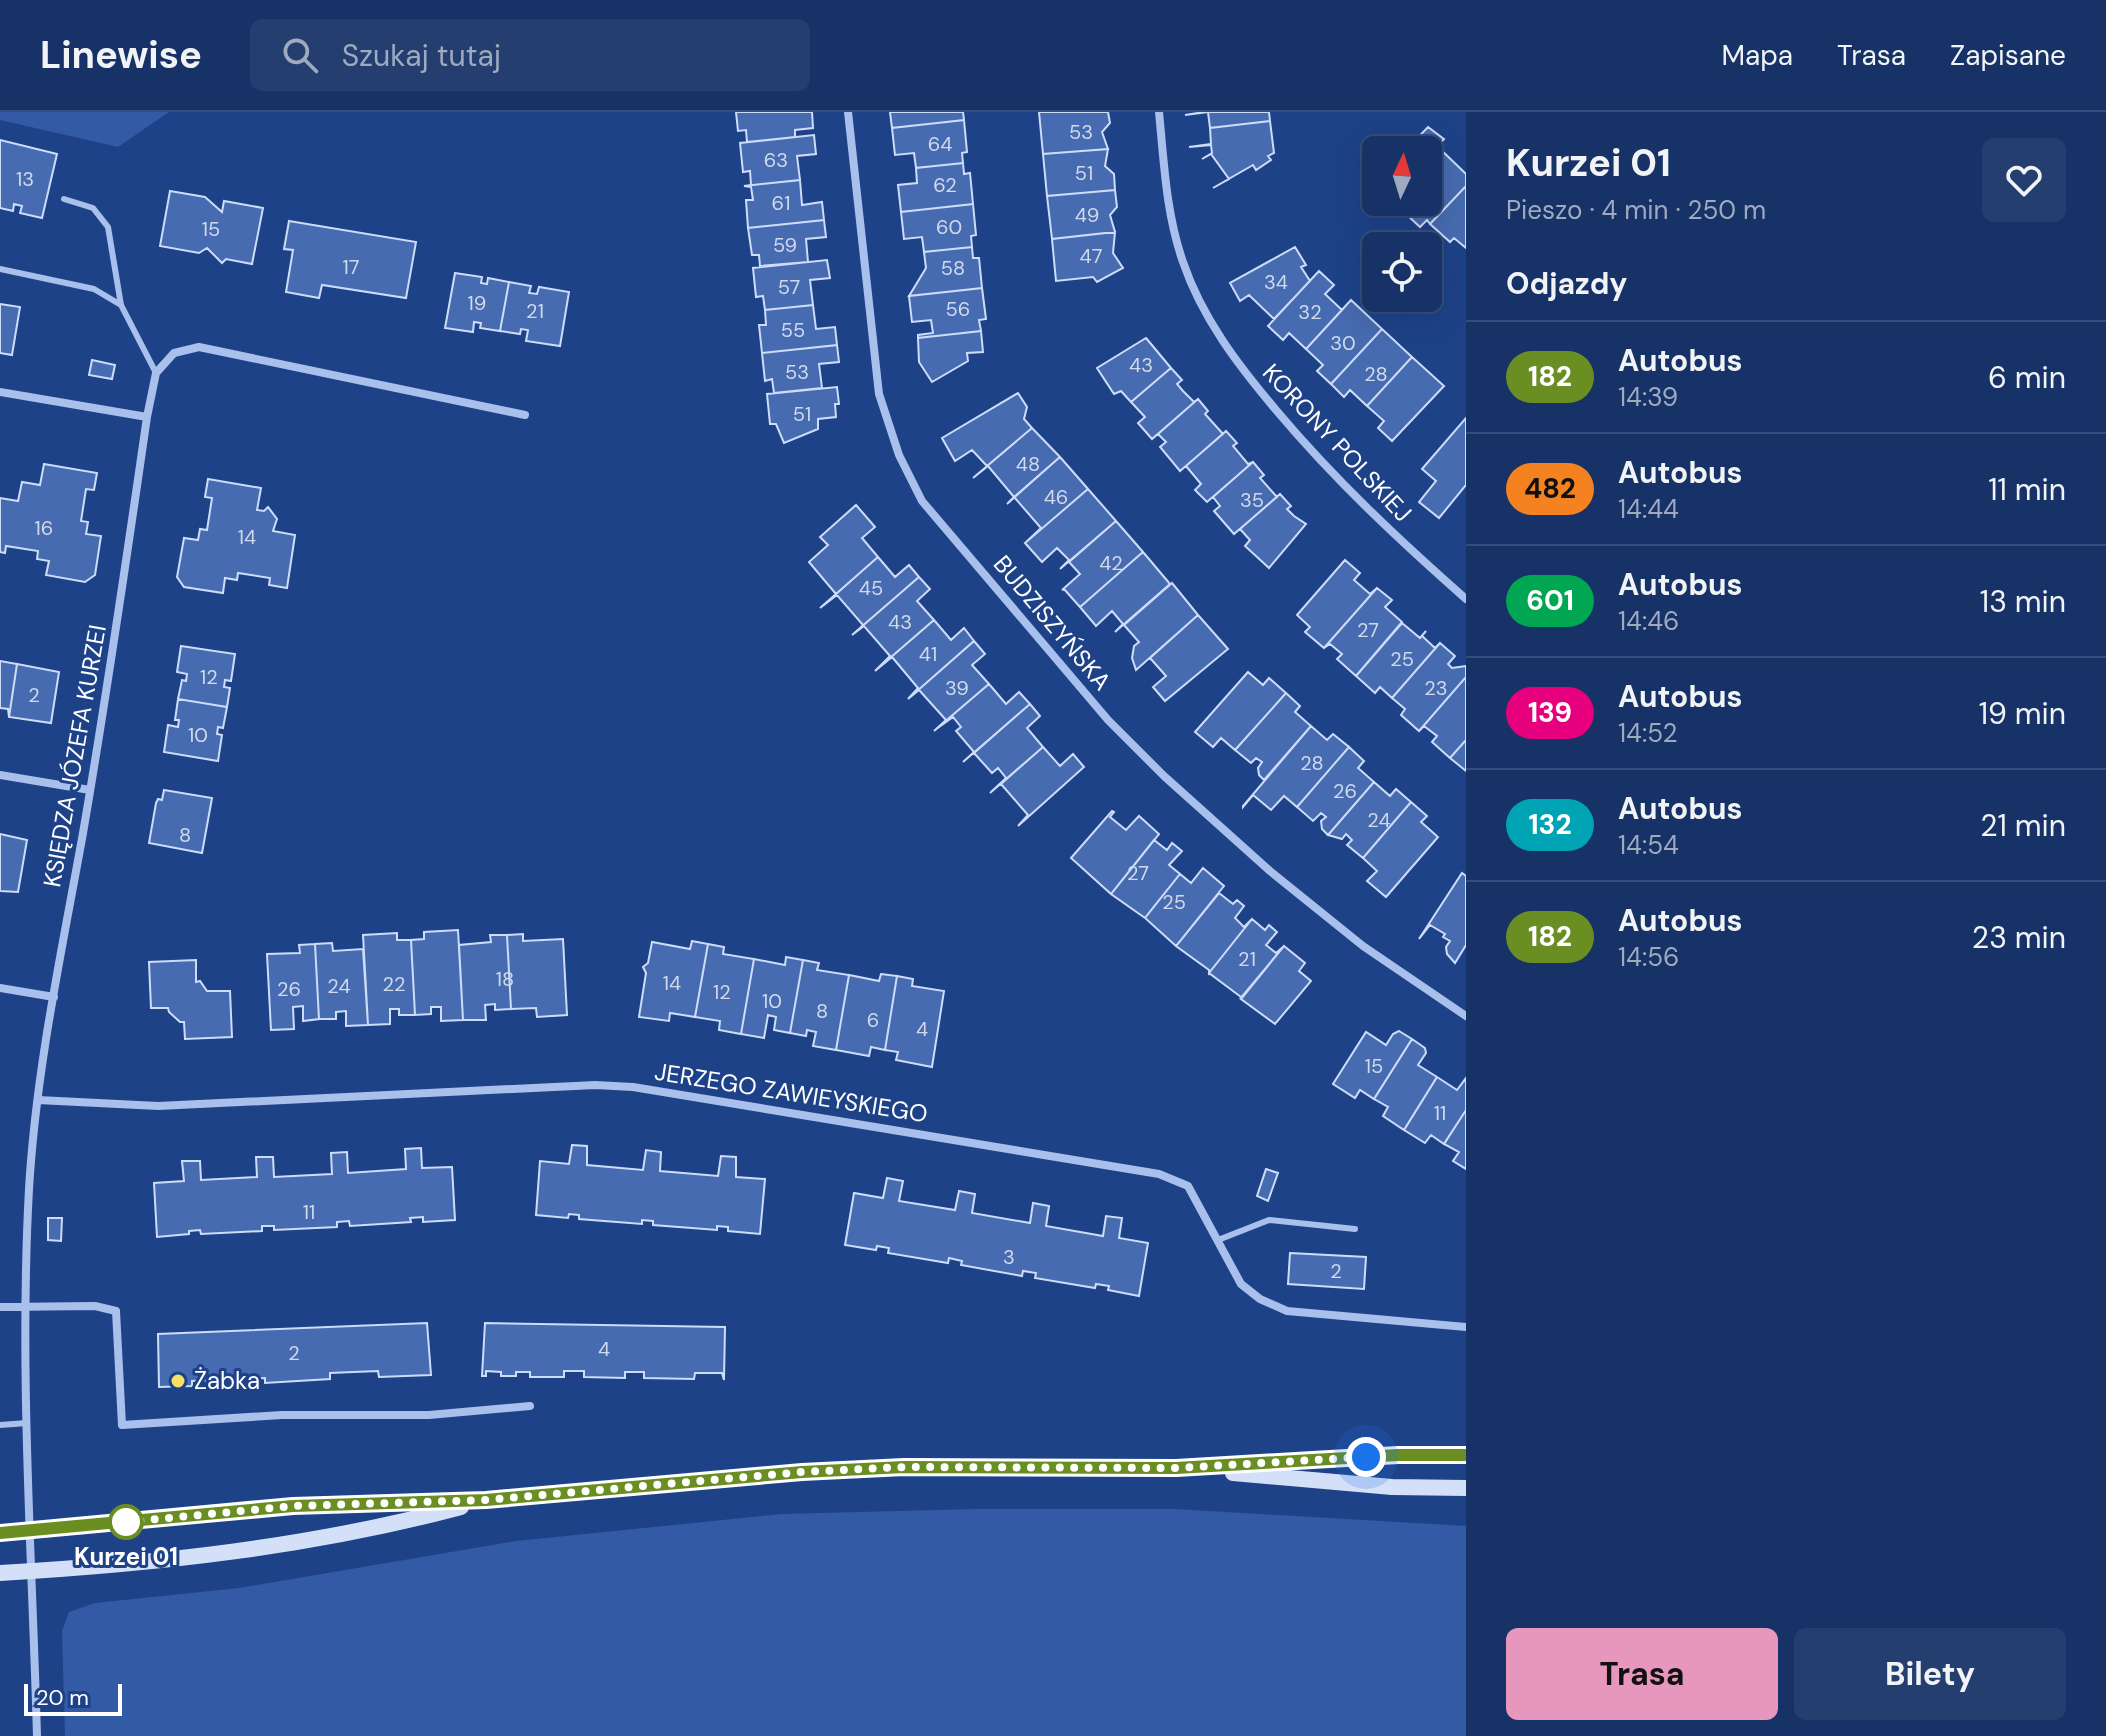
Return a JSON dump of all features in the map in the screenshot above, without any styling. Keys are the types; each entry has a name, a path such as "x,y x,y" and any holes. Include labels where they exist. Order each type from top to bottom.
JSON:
{"street":[{"name":"BUDZISZYŃSKA","path":"848,112 879,394 899,455 922,501 1108,720 1164,776 1270,871 1363,946 1466,1016"},
{"name":"KORONY POLSKIEJ","path":"1159,112 1167,199 1174,230 1182,260 1209,322 1249,378 1318,459 1403,544 1466,599"},
{"path":"156,373 174,353 199,347 525,415"},
{"name":"KSIĘDZA JÓZEFA KURZEI","path":"37,1736 27,1423 29,1187 38,1100 54,997 156,373"},
{"path":"0,392 147,417"},
{"path":"0,775 90,790"},
{"path":"0,988 54,997"},
{"name":"JERZEGO ZAWIEYSKIEGO","path":"38,1100 158,1106 595,1085 633,1087 1159,1174 1188,1186 1241,1284 1260,1299 1287,1311 1466,1327"},
{"path":"0,1307 95,1306 116,1311 122,1425 282,1415 429,1415 530,1406"},
{"path":"0,1533 293,1506 486,1500 802,1472 889,1468 1176,1468 1398,1455 1466,1455"},
{"path":"1176,1468 1392,1487 1466,1488"},
{"path":"0,1573 326,1538 386,1527 486,1500"}],"lane":[{"path":"64,199 93,208 108,227 121,305 156,373"},
{"path":"0,269 94,289 121,305"},
{"path":"1218,1240 1269,1220 1355,1229"},
{"path":"0,1425 27,1423"}],"shaded area":[{"path":"0,112 169,112 118,147 0,120"},
{"path":"976,1509 1175,1509 1466,1526 1466,1736 65,1736 62,1631 69,1612 95,1603 239,1588 516,1541 782,1514"}],"building":[{"path":"736,112 812,112 813,128 795,130 795,137 747,142 746,130 738,131"},
{"path":"890,112 963,112 964,120 892,128"},
{"path":"1039,112 1108,112 1110,123 1102,132 1108,149 1043,154"},
{"path":"1208,112 1269,112 1270,121 1210,128"},
{"path":"964,120 967,152 962,153 963,163 916,168 914,153 895,155 892,128"},
{"path":"1270,121 1274,153 1268,156 1271,160 1256,170 1253,165 1229,179 1211,154 1202,159 1212,153 1211,145 1189,147 1211,144 1210,128"},
{"path":"1428,127 1440,136 1419,136"},
{"path":"814,135 816,154 797,156 800,180 744,186 751,185 750,171 743,172 740,143"},
{"path":"0,140 57,154 42,218 20,213 22,206 14,204 13,211 0,208"},
{"path":"1108,149 1105,166 1114,174 1115,190 1047,196 1043,154"},
{"path":"1442,151 1466,174 1466,186 1442,211"},
{"path":"963,163 964,174 970,173 973,204 901,212 898,185 917,183 916,168"},
{"path":"800,180 802,205 822,202 824,220 748,228 746,200 753,200 751,187 744,186"},
{"path":"1466,186 1466,248 1454,238 1450,242 1430,224 1438,216 1442,216 1442,211"},
{"path":"1115,190 1117,207 1110,215 1115,232 1052,239 1047,196"},
{"path":"170,191 205,197 222,212 224,201 263,208 252,264 226,259 222,263 207,248 199,253 160,246"},
{"path":"973,204 976,235 971,236 972,247 924,252 922,237 904,239 901,212"},
{"path":"1408,216 1438,216 1430,224 1427,220 1420,227"},
{"path":"824,220 826,237 806,239 808,262 760,266 759,255 752,255 748,228"},
{"path":"289,221 416,242 406,298 322,285 319,298 286,292 293,250 284,249"},
{"path":"1115,232 1113,253 1123,268 1097,282 1093,277 1056,281 1052,239"},
{"path":"972,247 973,258 979,258 982,288 909,296 926,268 924,252"},
{"path":"1295,247 1306,265 1301,267 1310,281 1274,319 1249,295 1240,301 1230,283"},
{"path":"827,260 830,278 810,280 813,305 765,310 763,296 756,297 753,268"},
{"path":"1319,271 1334,285 1325,294 1342,310 1306,349 1289,333 1283,340 1268,326"},
{"path":"455,273 482,277 481,283 487,284 488,278 509,282 500,331 480,328 481,323 474,322 473,332 445,328"},
{"path":"509,282 531,286 529,293 537,294 539,287 569,292 560,346 526,341 528,330 521,329 520,334 500,331"},
{"path":"982,288 986,319 979,320 981,331 918,338 918,335 933,333 931,320 912,322 909,296"},
{"path":"1351,300 1382,329 1331,384 1317,371 1323,365 1306,349"},
{"path":"0,304 20,307 12,355 0,353"},
{"path":"813,305 816,329 835,327 837,345 762,353 759,325 766,325 765,310"},
{"path":"1382,329 1412,357 1367,406 1350,390 1344,397 1331,384"},
{"path":"981,331 983,352 967,353 968,361 932,382 919,362 918,338"},
{"path":"1146,338 1171,368 1131,402 1121,391 1114,394 1097,368"},
{"path":"837,345 839,362 819,364 822,388 774,393 772,379 765,381 762,353"},
{"path":"1412,357 1444,386 1392,441 1378,428 1384,421 1367,406"},
{"path":"92,360 115,365 112,379 89,375"},
{"path":"1171,368 1182,380 1177,384 1183,391 1194,402 1198,399 1152,439 1138,423 1145,417 1131,402"},
{"path":"837,387 839,404 835,404 836,417 818,419 818,429 784,443 776,424 770,424 767,394"},
{"path":"1018,393 1027,407 1024,419 1032,428 987,466 972,450 955,461 942,438"},
{"path":"1198,399 1208,411 1205,414 1223,434 1180,471 1160,447 1166,442 1158,434"},
{"path":"1466,418 1466,485 1439,518 1419,502 1436,481 1422,469"},
{"path":"1032,428 1060,457 1007,504 1014,497 988,466 973,478"},
{"path":"1226,431 1237,443 1233,446 1248,464 1253,462 1207,502 1195,490 1201,484 1186,466"},
{"path":"1060,457 1088,489 1025,543 1041,528 1014,497"},
{"path":"1253,462 1264,475 1260,478 1277,497 1234,534 1214,511 1220,506 1213,497"},
{"path":"44,464 97,473 94,490 86,489 81,521 88,522 86,534 101,536 95,575 85,582 46,575 49,561 37,559 38,551 6,546 5,553 0,552 0,498 18,501 22,482 40,485"},
{"path":"208,479 261,488 257,510 264,511 268,507 277,519 273,531 295,535 287,588 269,585 270,578 238,573 237,580 225,578 223,593 184,587 177,577 184,538 198,540 200,529 207,530 212,498 205,497"},
{"path":"1088,489 1116,521 1060,569 1069,560 1057,548 1042,562 1025,543"},
{"path":"1280,494 1291,506 1287,509 1306,524 1269,568 1245,546 1250,540 1240,529"},
{"path":"856,505 875,527 862,538 878,557 836,594 809,562 828,545 820,537"},
{"path":"1116,521 1143,552 1080,607 1062,590 1080,574 1069,562"},
{"path":"1143,552 1170,584 1115,632 1123,624 1112,611 1096,626 1080,607"},
{"path":"878,557 895,577 909,565 919,577 860,628 863,625 837,595 820,608"},
{"path":"1345,560 1360,573 1354,580 1370,594 1377,588 1324,648 1305,632 1310,627 1297,615"},
{"path":"919,577 930,589 917,601 934,620 875,671 890,656 864,626 852,635"},
{"path":"1172,583 1198,615 1136,670 1132,658 1134,646 1139,642 1124,625"},
{"path":"1377,588 1392,600 1385,607 1402,622 1356,676 1337,659 1342,654 1330,644 1324,648"},
{"path":"1198,615 1228,649 1165,701 1153,687 1166,676 1150,658"},
{"path":"934,620 951,640 964,628 974,641 908,699 918,688 892,657 875,671"},
{"path":"1402,623 1420,638 1426,631 1422,636 1435,648 1440,643 1392,698 1380,687 1375,693 1356,676"},
{"path":"974,641 985,654 972,665 989,684 934,731 946,720 919,690 908,699"},
{"path":"1440,643 1455,656 1448,664 1452,668 1466,666 1466,677 1419,731 1401,715 1405,709 1392,698"},
{"path":"181,646 235,654 231,681 225,680 224,687 230,688 227,707 178,699 182,680 186,681 187,674 177,672"},
{"path":"0,661 17,664 9,717 8,709 0,708"},
{"path":"17,664 59,672 51,723 9,717"},
{"path":"1248,672 1263,685 1269,678 1286,693 1235,750 1221,738 1213,747 1195,732"},
{"path":"1466,677 1466,740 1450,758 1432,742 1437,736 1424,726 1419,731"},
{"path":"989,684 1006,704 1019,692 1030,704 963,762 974,752 956,731 961,727 953,717 935,730"},
{"path":"1286,693 1300,706 1295,712 1311,726 1264,780 1258,768 1262,762 1256,758 1251,763 1235,750"},
{"path":"178,699 227,707 223,728 218,727 217,734 222,735 218,761 164,752 168,725 178,727 179,720 175,720"},
{"path":"1030,704 1040,716 1027,728 1043,747 990,793 1006,778 998,768 992,773 974,753"},
{"path":"1311,726 1327,740 1333,734 1349,747 1297,807 1284,796 1271,810 1253,795 1243,807 1243,806"},
{"path":"1466,740 1466,771 1450,758"},
{"path":"1043,747 1060,766 1073,754 1084,767 1018,826 1028,815 1001,784"},
{"path":"1349,747 1364,761 1358,768 1374,782 1328,835 1322,829 1321,821 1326,817 1321,813 1313,821 1297,807"},
{"path":"1374,782 1390,796 1396,789 1411,802 1363,858 1347,845 1352,840 1346,834 1342,839 1328,835"},
{"path":"164,790 212,798 202,853 149,843 156,803 158,799 162,800"},
{"path":"1411,802 1427,816 1421,822 1438,837 1386,897 1367,881 1377,871 1363,858"},
{"path":"1112,811 1110,817 1126,830 1139,816 1159,834 1111,894 1071,858"},
{"path":"0,834 27,840 18,892 0,891"},
{"path":"1154,840 1167,850 1172,843 1182,851 1169,865 1180,874 1145,918 1111,894"},
{"path":"1203,868 1224,886 1176,946 1145,918 1180,874 1191,883"},
{"path":"1462,873 1466,876 1466,945 1455,963 1447,954 1446,947 1450,941 1443,937 1445,934 1430,925 1419,939"},
{"path":"1219,893 1233,904 1237,900 1244,906 1235,918 1244,927 1252,919 1209,973 1176,946"},
{"path":"1252,919 1265,930 1269,925 1277,932 1266,945 1276,953 1284,946 1240,999 1209,973"},
{"path":"458,930 463,1020 441,1021 441,1007 431,1007 431,1014 415,1015 411,940 424,939 424,932"},
{"path":"397,933 397,940 411,940 415,1015 399,1015 399,1009 390,1009 390,1024 368,1025 363,935"},
{"path":"523,934 523,941 563,939 567,1015 537,1017 536,1008 511,1009 507,935"},
{"path":"490,935 507,935 511,1009 495,1010 495,1004 485,1005 486,1020 463,1020 459,945 491,942"},
{"path":"692,941 708,944 695,1017 670,1013 669,1021 639,1017 646,973 643,967 648,963 652,942 690,949"},
{"path":"332,943 333,951 363,949 368,1025 346,1026 346,1011 336,1012 336,1019 319,1019 315,944"},
{"path":"315,944 319,1019 303,1021 303,1006 293,1007 294,1029 271,1030 267,954 300,953 299,945"},
{"path":"708,944 724,947 723,954 754,959 741,1034 719,1030 720,1021 695,1017"},
{"path":"1284,946 1305,963 1299,971 1311,981 1275,1024 1241,999"},
{"path":"786,957 803,960 790,1033 774,1030 776,1017 768,1015 764,1038 741,1034 754,959 785,965"},
{"path":"196,960 196,982 200,981 207,991 230,991 232,1037 185,1039 184,1022 180,1022 168,1008 151,1008 149,962"},
{"path":"803,960 819,963 817,970 849,975 836,1050 813,1046 816,1032 807,1030 806,1036 790,1033"},
{"path":"881,974 897,976 885,1050 871,1047 869,1056 836,1050 849,975 879,981"},
{"path":"897,976 913,979 912,986 944,991 932,1067 896,1060 898,1052 885,1050"},
{"path":"1399,1031 1412,1039 1374,1099 1360,1090 1355,1098 1333,1084 1366,1032 1386,1045"},
{"path":"1412,1039 1425,1048 1426,1053 1418,1065 1437,1077 1404,1130 1383,1116 1388,1107 1374,1099"},
{"path":"1437,1077 1457,1090 1466,1078 1466,1110 1444,1144 1431,1135 1425,1143 1404,1130"},
{"path":"1466,1110 1466,1169 1453,1161 1459,1152 1444,1144"},
{"path":"572,1145 587,1146 587,1165 643,1170 646,1150 661,1152 660,1171 718,1176 721,1156 736,1157 736,1177 765,1179 760,1234 728,1231 728,1227 717,1226 717,1230 653,1225 653,1221 642,1220 642,1224 579,1219 579,1215 569,1214 568,1218 536,1215 540,1161 569,1164"},
{"path":"421,1148 422,1168 452,1167 455,1220 423,1222 423,1217 410,1218 411,1222 350,1226 349,1221 337,1222 337,1227 274,1230 274,1226 262,1226 262,1231 201,1234 200,1230 157,1237 154,1183 184,1181 182,1161 200,1161 201,1180 257,1177 256,1157 273,1157 274,1177 332,1174 331,1153 347,1152 348,1173 406,1169 405,1149"},
{"path":"1266,1169 1278,1173 1268,1201 1257,1196"},
{"path":"887,1178 903,1181 899,1201 955,1210 959,1191 975,1194 972,1213 1030,1223 1033,1203 1049,1206 1046,1226 1103,1236 1106,1216 1122,1218 1119,1238 1148,1243 1139,1296 1108,1290 1109,1286 1096,1284 1095,1288 1035,1278 1036,1273 1023,1271 1022,1276 961,1265 962,1261 949,1258 948,1263 888,1253 889,1248 877,1246 876,1250 845,1245 854,1193 883,1198"},
{"path":"48,1218 62,1218 61,1241 48,1240"},
{"path":"1290,1253 1366,1257 1364,1289 1288,1284"},
{"path":"427,1323 431,1375 379,1377 378,1371 330,1373 330,1379 265,1383 265,1378 192,1381 192,1386 159,1387 158,1334"},
{"path":"485,1323 725,1327 724,1380 722,1373 695,1373 694,1379 644,1378 644,1372 625,1372 625,1378 584,1377 584,1371 564,1371 564,1377 530,1377 530,1372 501,1376 501,1372 486,1371 486,1376 482,1376"}],"bus line":[{"name":"182","path":"0,1533 293,1506 486,1500 802,1472 904,1467 1176,1468 1398,1455 1466,1455"}],"place":[{"name":"Żabka","path":"178,1381"},
{"name":"Kurzei 01","path":"126,1522"}],"route":[{"path":"126,1522 293,1506 486,1500 802,1472 904,1467 1176,1468 1366,1457"}]}
